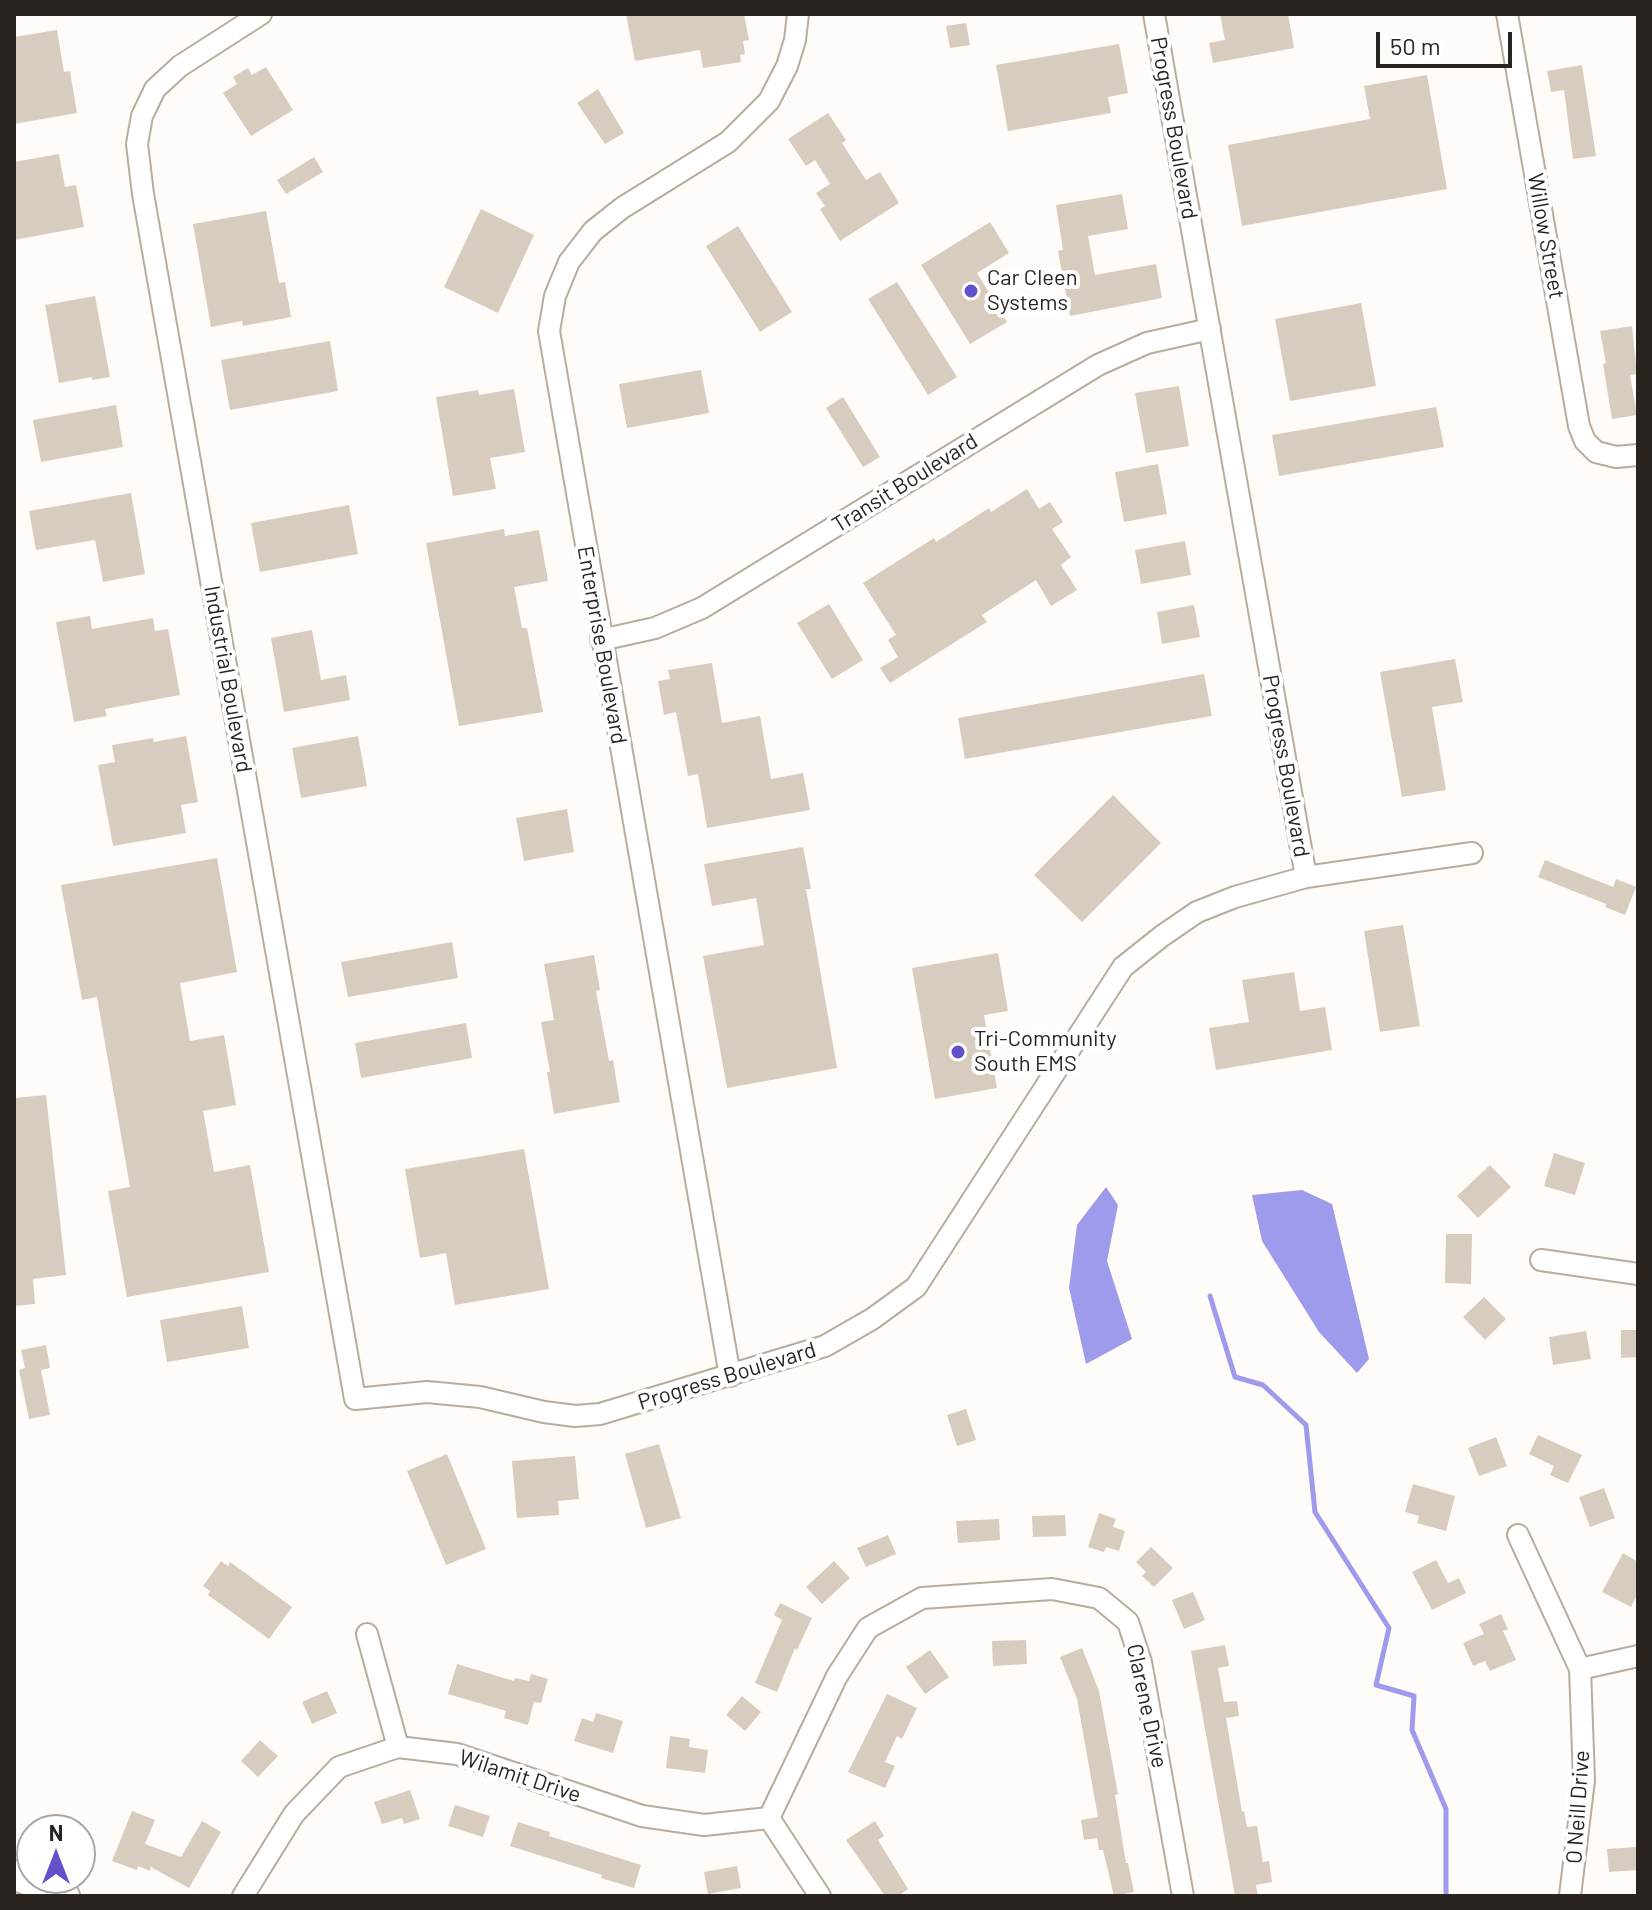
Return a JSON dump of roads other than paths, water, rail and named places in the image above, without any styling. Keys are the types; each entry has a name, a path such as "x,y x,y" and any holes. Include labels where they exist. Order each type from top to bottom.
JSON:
{"street":[{"name":"Industrial Boulevard","path":"261,14 180,66 155,89 142,116 137,144 355,1399"},
{"name":"Enterprise Boulevard","path":"730,1376 549,331 555,296 569,262 593,231 622,208 728,142 769,101 787,66 795,40 798,14"},
{"name":"Progress Boulevard","path":"355,1399 427,1392 480,1397 575,1416 600,1414 825,1346 872,1319 916,1287 1123,967 1197,912 1235,897 1306,877 1154,14"},
{"name":"Willow Street","path":"1507,14 1579,426 1585,441 1596,452 1616,457 1638,455"},
{"name":"Transit Boulevard","path":"601,640 655,628 702,608 1098,365 1147,343 1210,329"},
{"path":"1306,877 1472,853"},
{"path":"1541,1260 1638,1274"},
{"name":"O Neill Drive","path":"1518,1535 1580,1669 1584,1780 1570,1896"},
{"name":"Clarene Drive","path":"769,1818 837,1676 868,1628 922,1598 1052,1589 1099,1598 1128,1622 1141,1662 1183,1896"},
{"path":"367,1634 398,1747"},
{"path":"1580,1669 1638,1656"},
{"name":"Wilamit Drive","path":"243,1896 294,1814 339,1767 398,1747 457,1754 642,1816 704,1825 769,1818"},
{"path":"769,1818 820,1896"},
{"path":"14,1875 65,1896"}],"waterway":[{"path":"1210,1296 1235,1377 1263,1385 1306,1425 1315,1512 1389,1628 1376,1685 1414,1696 1412,1730 1446,1809 1446,1896"}],"place":[{"name":"Car Cleen Systems","path":"971,291"},
{"name":"Tri-Community South EMS","path":"958,1052"}]}
